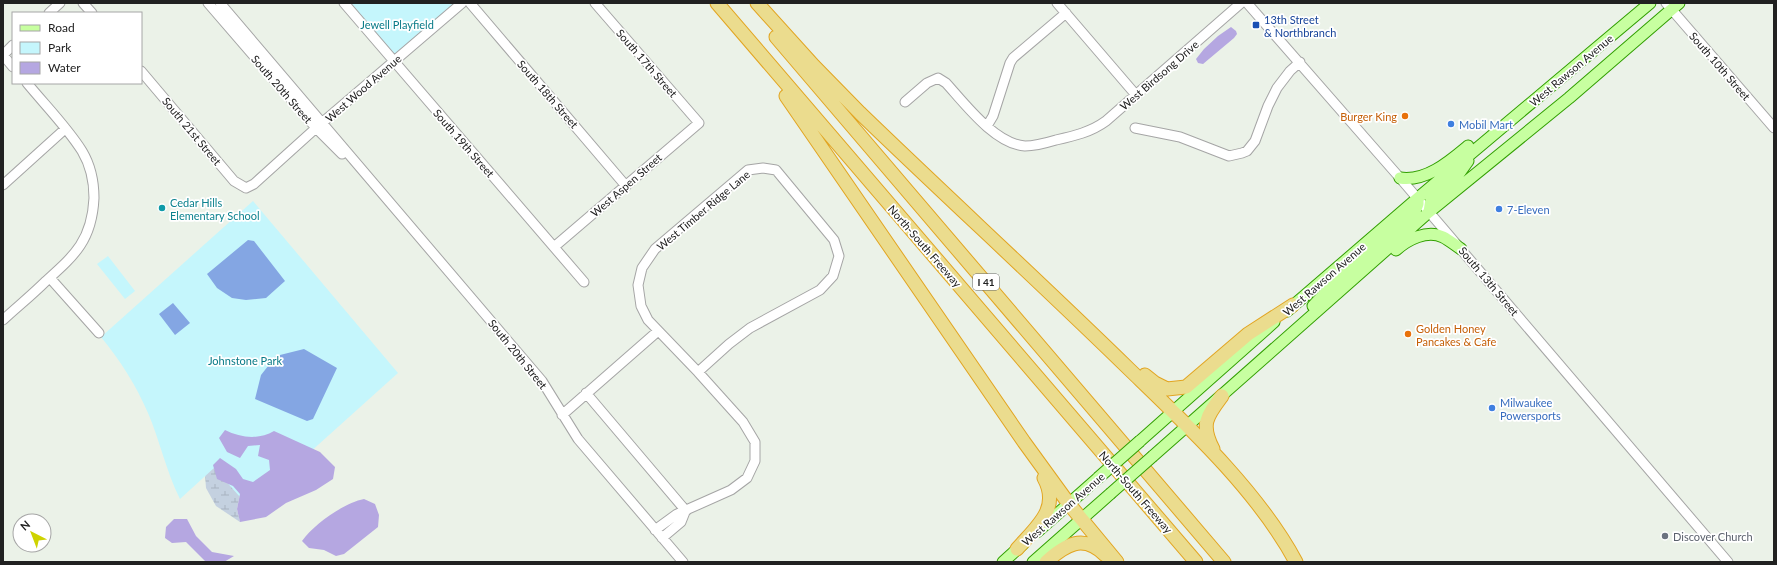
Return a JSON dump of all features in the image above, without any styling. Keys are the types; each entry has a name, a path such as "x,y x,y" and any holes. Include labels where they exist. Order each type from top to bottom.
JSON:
{"highway":[{"name":"North-South Freeway","path":"717,3 1196,562"},
{"name":"North-South Freeway","path":"747,3 1224,562"},
{"path":"757,3 814,66 860,113 1094,335 1187,426 1257,503 1281,536 1296,562"},
{"path":"732,21 788,98 1024,442 1069,504 1117,562"},
{"path":"1094,335 1115,349 1155,383 1167,389 1180,388 1193,383 1248,334 1293,305"},
{"path":"1221,462 1208,437 1205,426 1210,412 1222,396"},
{"path":"1017,549 1042,520 1050,502 1048,487 1032,461 1024,442"},
{"path":"1046,562 1062,548 1076,544 1093,546 1112,562"}],"main road":[{"name":"West Rawson Avenue","path":"1003,562 1293,305 1650,3"},
{"name":"West Rawson Avenue","path":"1033,562 1430,212 1567,99 1672,5"},
{"path":"1555,84 1567,99"},
{"path":"1400,178 1412,178 1443,167 1468,146 1498,131 1513,143"},
{"path":"1430,212 1430,199 1458,175 1473,152"},
{"path":"1293,332 1326,292 1414,214 1418,204 1418,198"},
{"path":"1293,332 1340,301 1406,242 1418,237 1435,234 1444,237 1461,249"}],"street":[{"path":"50,12 60,3"},
{"path":"83,3 91,12"},
{"name":"South 20th Street","path":"208,3 319,126"},
{"name":"South 20th Street","path":"220,3 347,159 361,170 528,364 542,381 578,439 683,562"},
{"name":"South 19th Street","path":"344,3 584,282"},
{"name":"West Wood Avenue","path":"246,188 254,184 393,61 462,3"},
{"name":"South 18th Street","path":"470,3 626,186"},
{"name":"South 17th Street","path":"595,3 698,123"},
{"path":"1057,3 1136,95"},
{"name":"West Birdsong Drive","path":"905,102 933,79 942,79 987,126 1003,139 1018,145 1033,145 1070,137 1099,126 1241,3"},
{"name":"South 13th Street","path":"1247,3 1418,198 1728,562"},
{"name":"South 10th Street","path":"1672,5 1774,128"},
{"path":"987,126 993,116 1010,62 1066,13"},
{"path":"12,46 3,55 12,66"},
{"path":"1136,128 1180,137 1229,156 1247,151 1255,141 1268,106 1281,82 1300,62"},
{"name":"South 21st Street","path":"142,72 234,181 246,188"},
{"path":"3,320 73,256 82,243 91,220 93,205 93,183 90,167 79,146 28,84"},
{"name":"West Aspen Street","path":"554,247 698,123"},
{"path":"3,185 66,129"},
{"name":"West Timber Ridge Lane","path":"686,511 731,490 748,478 755,460 755,442 743,422 648,320 641,306 638,285 642,268 655,249 748,170 763,168 776,170 834,240 839,256 833,276 820,290 750,328 729,344 698,372"},
{"path":"50,278 99,333"},
{"path":"562,415 658,331"},
{"path":"586,393 686,511 677,514 658,534"}],"green space":[{"name":"Jewell Playfield","path":"351,3 455,3 396,53 393,53"},
{"name":"Johnstone Park","path":"253,201 398,373 249,507 214,468 180,499 143,403 127,373 101,337"},
{"path":"108,256 135,291 125,299 97,264"},
{"path":"187,404 240,494 237,509 240,522 216,506 206,488 204,461"}],"shaded area":[{"path":"248,240 254,241 285,281 266,298 246,300 232,298 217,288 207,274"},
{"path":"173,303 190,323 175,335 159,314"},
{"path":"304,349 337,368 313,419 307,421 255,399 261,375 276,356"}],"water":[{"path":"1231,27 1237,34 1234,38 1203,64 1198,63 1196,59 1204,49 1218,36"},
{"path":"225,430 237,435 250,437 262,436 274,431 320,452 335,467 333,479 316,490 286,503 266,517 240,522 237,509 240,494 233,486 217,479 213,465 220,458 236,469 243,479 253,482 270,470 269,460 258,456 260,445 248,446 240,458 227,452 219,438"},
{"path":"364,499 375,504 379,515 378,527 344,554 336,556 324,550 309,548 302,541 307,534 330,515 356,501"},
{"path":"174,519 187,519 196,536 212,552 234,556 224,562 206,562 186,542 172,543 165,538 166,527"}],"place":[{"name":"13th Street & Northbranch","path":"1256,25"},
{"name":"Burger King","path":"1405,116"},
{"name":"Mobil Mart","path":"1451,124"},
{"name":"Cedar Hills Elementary School","path":"162,208"},
{"name":"7-Eleven","path":"1499,209"},
{"name":"Golden Honey Pancakes & Cafe","path":"1408,334"},
{"name":"Milwaukee Powersports","path":"1492,408"},
{"name":"Discover Church","path":"1665,536"}]}
